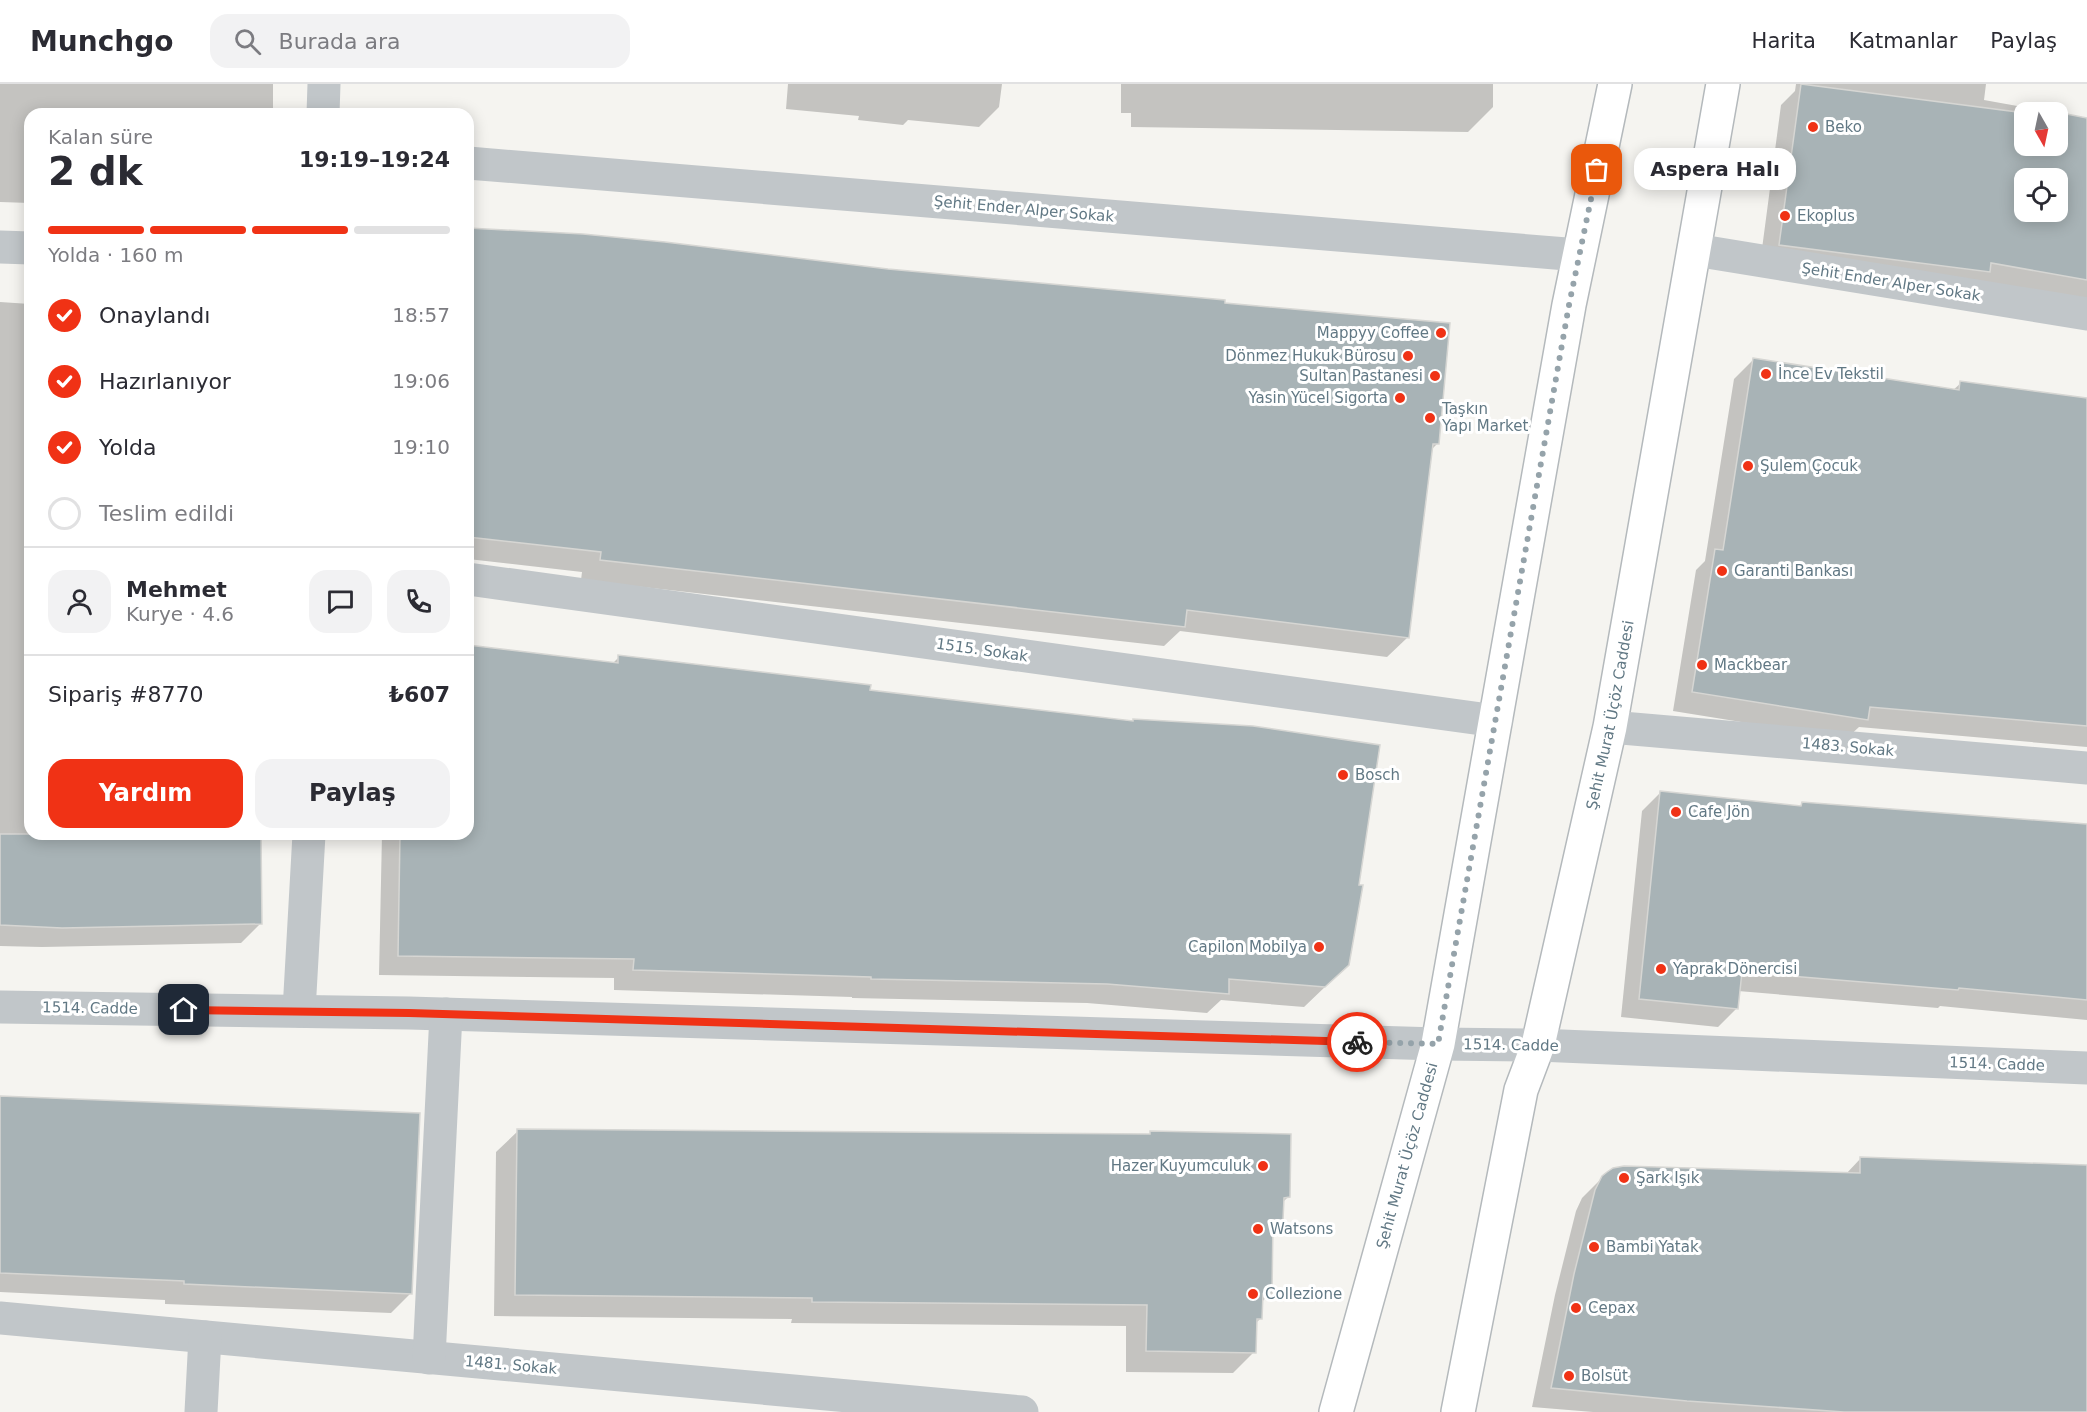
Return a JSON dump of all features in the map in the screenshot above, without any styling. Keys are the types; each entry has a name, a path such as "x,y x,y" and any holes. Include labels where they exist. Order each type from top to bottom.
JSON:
{"main road":[{"name":"Şehit Murat Üçöz Caddesi","path":"1336,1412 1438,1044 1579,255 1615,84"},
{"name":"Şehit Murat Üçöz Caddesi","path":"1458,1412 1521,1090 1538,1045 1610,727 1723,84"}],"street":[{"path":"323,108 324,84"},
{"name":"Şehit Ender Alper Sokak","path":"474,163 1579,255"},
{"path":"0,247 24,248"},
{"name":"Şehit Ender Alper Sokak","path":"1695,250 2087,314"},
{"name":"1515. Sokak","path":"474,580 1496,722"},
{"name":"1483. Sokak","path":"1610,727 2087,768"},
{"path":"299,1011 309,840"},
{"name":"1514. Cadde","path":"0,1007 446,1014 1438,1044 1538,1045 2087,1068"},
{"path":"429,1358 446,1014"},
{"name":"1481. Sokak","path":"0,1318 429,1358 778,1401 1022,1412"},
{"path":"201,1412 205,1337"}],"building":[{"path":"1801,84 2014,112 2014,156 2068,156 2068,114 2087,118 2087,280 1991,263 1990,272 1779,245"},
{"path":"474,228 583,234 888,269 1450,323 1439,444 1433,444 1409,638 1187,610 1185,627 600,560 601,552 474,538"},
{"path":"1753,358 1959,390 1960,381 2087,398 2087,726 1870,707 1868,720 1692,692 1715,549 1723,550"},
{"path":"474,646 618,663 618,655 871,685 870,690 1133,721 1133,719 1253,726 1380,745 1359,885 1363,885 1349,965 1325,987 1229,979 1229,994 1107,984 871,979 871,977 633,970 634,959 398,956 400,840 474,840"},
{"path":"1660,791 1801,806 1802,802 2087,824 2087,1000 1742,972 1738,1009 1639,999"},
{"path":"0,834 24,834 24,840 261,840 262,924 62,928 0,925"},
{"path":"0,1096 420,1113 412,1294 0,1273"},
{"path":"517,1129 1150,1134 1150,1131 1291,1134 1290,1197 1284,1198 1283,1220 1273,1220 1272,1294 1263,1294 1262,1319 1257,1319 1256,1353 1146,1351 1147,1305 812,1302 812,1298 515,1295"},
{"path":"1860,1157 2087,1165 2087,1412 1844,1412 1687,1401 1551,1388 1574,1274 1595,1190 1602,1176 1607,1172 1624,1166 1860,1173"}],"way so far":[{"path":"1357,1042 1438,1044 1569,305 1597,170"}],"place":[{"name":"Beko","path":"1813,127"},
{"name":"Aspera Halı","path":"1597,170"},
{"name":"Ekoplus","path":"1785,216"},
{"name":"Mappyy Coffee","path":"1441,333"},
{"name":"Dönmez Hukuk Bürosu","path":"1408,356"},
{"name":"İnce Ev Tekstil","path":"1766,374"},
{"name":"Sultan Pastanesi","path":"1435,376"},
{"name":"Yasin Yücel Sigorta","path":"1400,398"},
{"name":"Taşkın Yapı Market","path":"1430,418"},
{"name":"Şulem Çocuk","path":"1748,466"},
{"name":"Garanti Bankası","path":"1722,571"},
{"name":"Mackbear","path":"1702,665"},
{"name":"Bosch","path":"1343,775"},
{"name":"Cafe Jön","path":"1676,812"},
{"name":"Capilon Mobilya","path":"1319,947"},
{"name":"Yaprak Dönercisi","path":"1661,969"},
{"name":"Hazer Kuyumculuk","path":"1263,1166"},
{"name":"Şark Işık","path":"1624,1178"},
{"name":"Watsons","path":"1258,1229"},
{"name":"Bambi Yatak","path":"1594,1247"},
{"name":"Collezione","path":"1253,1294"},
{"name":"Cepax","path":"1576,1308"},
{"name":"Bolsüt","path":"1569,1376"}],"route":[{"path":"184,1010 409,1013 1357,1042"}]}
